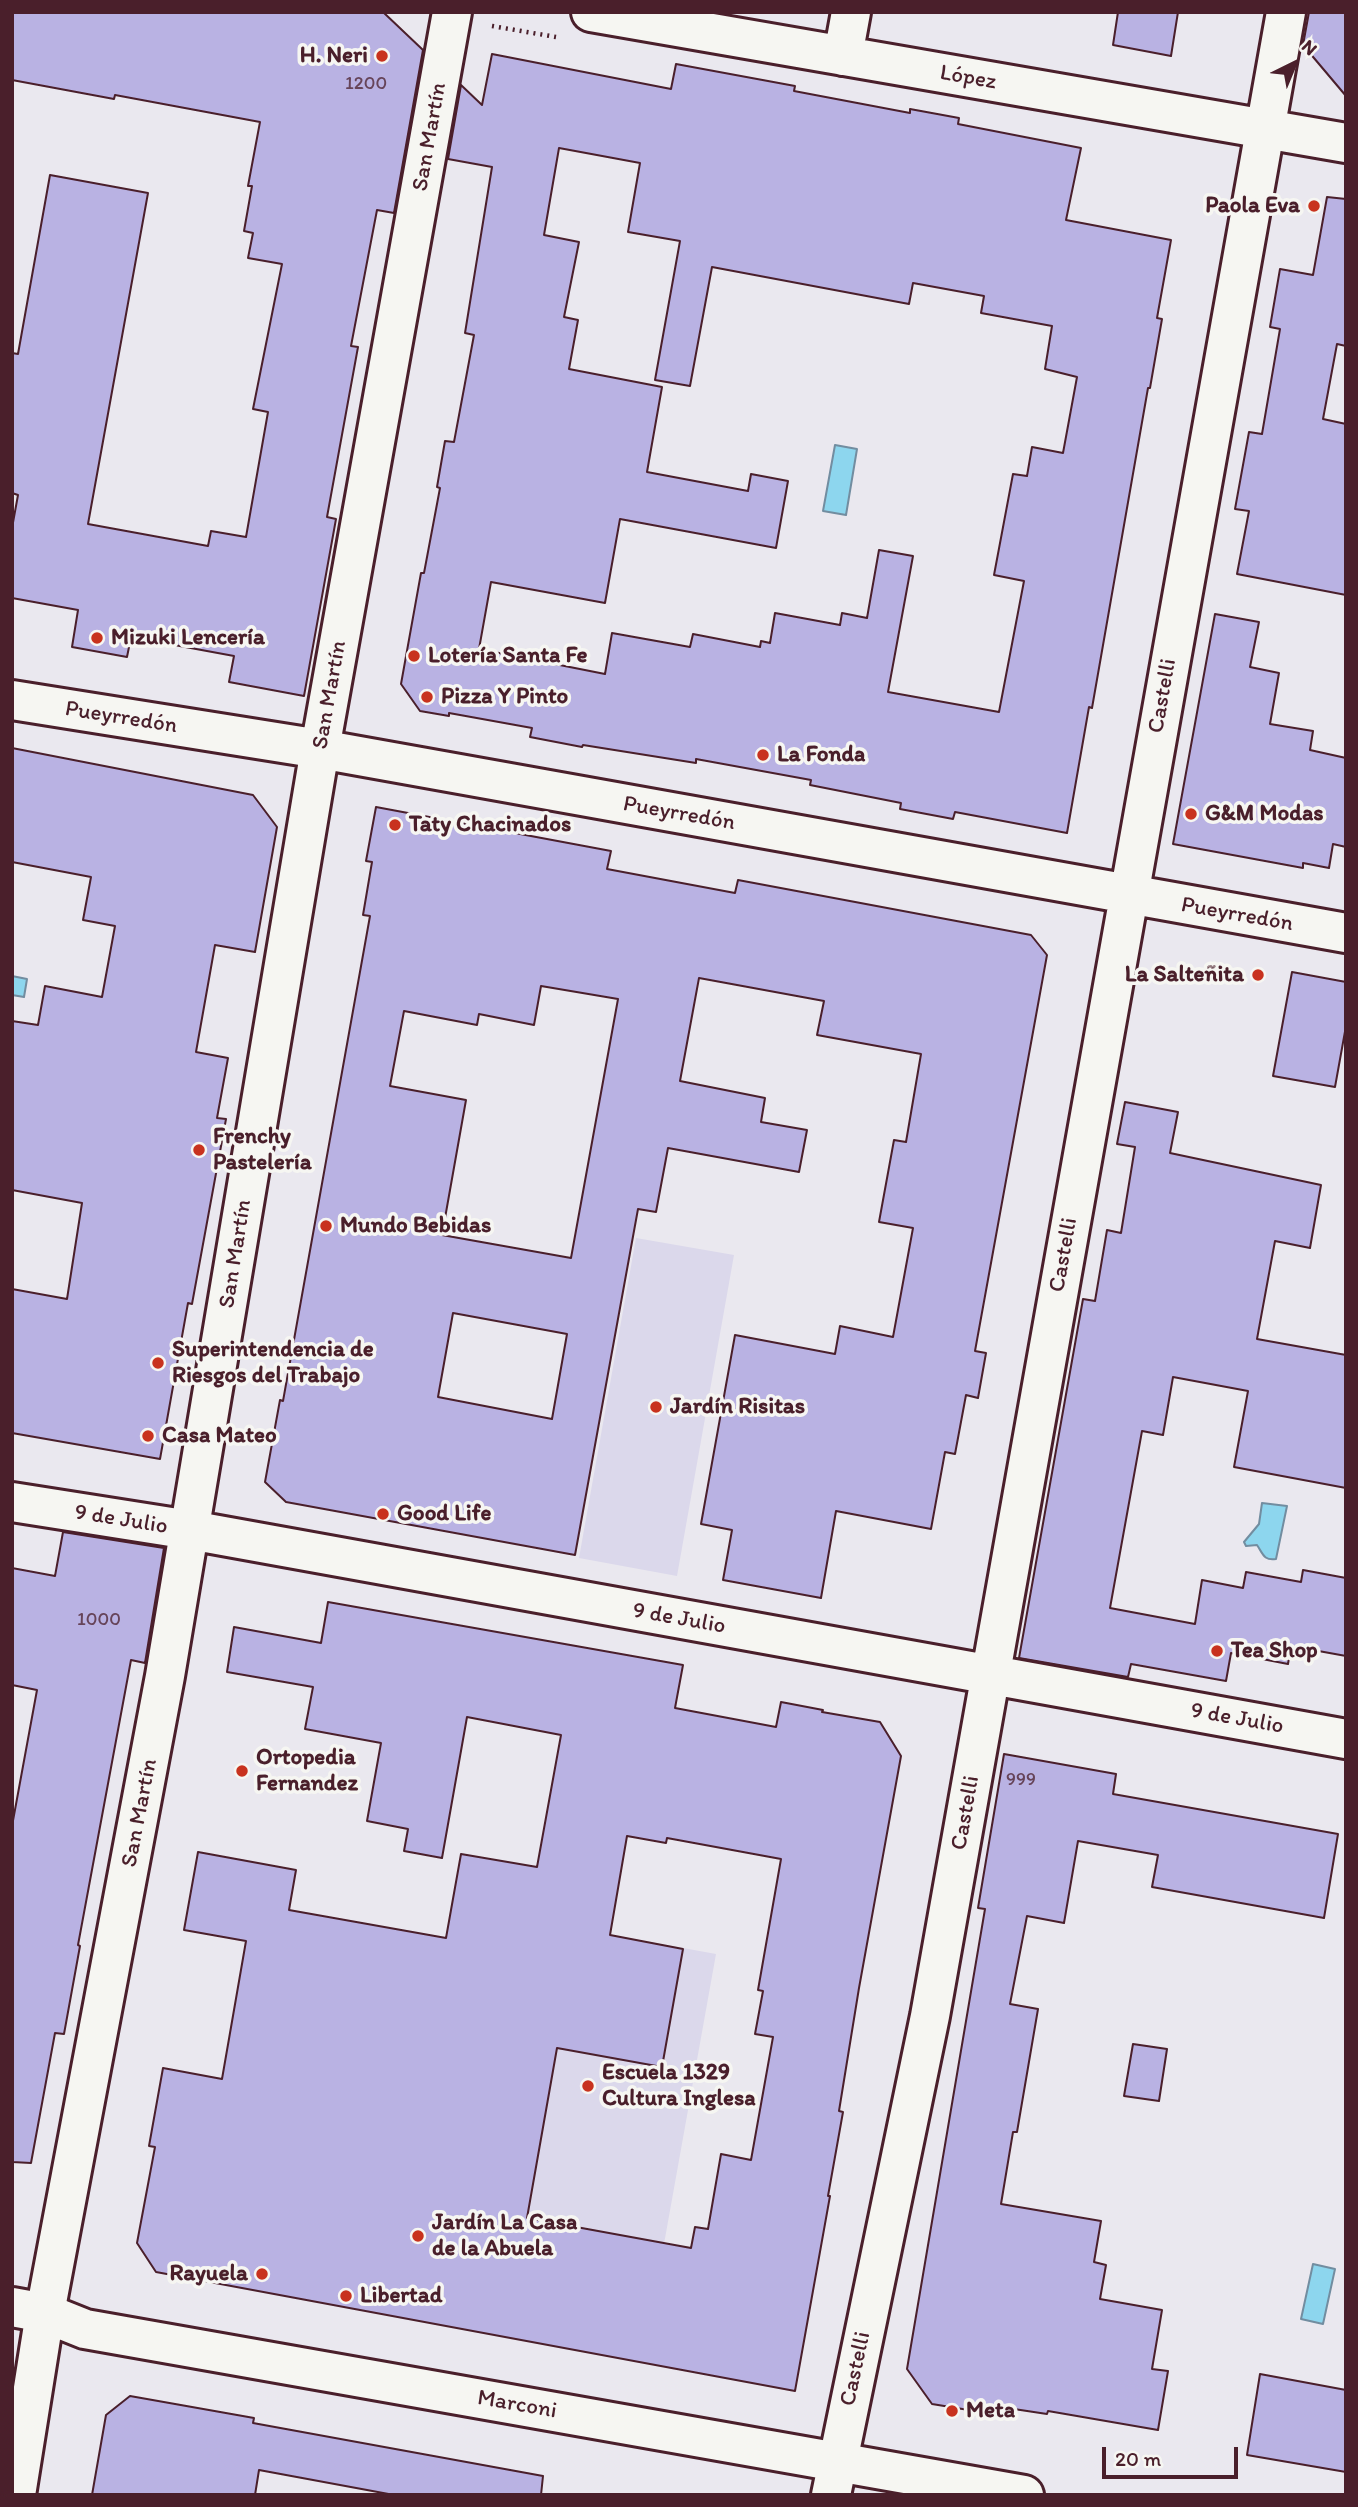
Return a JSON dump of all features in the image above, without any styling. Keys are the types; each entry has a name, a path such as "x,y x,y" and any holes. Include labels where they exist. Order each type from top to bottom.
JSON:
{"street":[{"name":"San Martín","path":"16,2495 29,2310 145,1791 320,749 452,12"},
{"name":"López","path":"591,12 1346,143"},
{"path":"843,56 852,12"},
{"name":"Castelli","path":"834,2478 930,2016 1286,12"},
{"name":"Pueyrredón","path":"12,700 320,749 1346,933"},
{"name":"9 de Julio","path":"12,1503 190,1530 1346,1739"},
{"name":"Marconi","path":"29,2310 85,2329 834,2478 1024,2495"}],"path":[{"path":"487,25 556,37"}],"shaded area":[{"name":"Jardín Risitas","path":"636,1238 734,1255 677,1576 579,1558"},
{"name":"Escuela 1329 Cultura Inglesa","path":"513,1917 716,1954 643,2361 441,2324"}],"water":[{"path":"835,445 857,449 846,515 823,511"},
{"path":"12,976 27,979 24,997 12,995"},
{"path":"1262,1503 1287,1506 1276,1559 1266,1558 1257,1545 1246,1546 1244,1542 1259,1524"},
{"path":"1313,2264 1335,2269 1323,2324 1301,2319"}],"building":[{"path":"12,12 383,12 423,50 394,213 377,210 351,346 358,347 327,517 336,519 304,696 229,682 234,656 131,637 127,657 72,647 78,610 12,598 12,528 18,495 12,493 12,353 18,354 50,175 148,193 88,524 208,546 211,531 246,537 268,412 253,409 282,264 248,258 253,233 244,231 252,186 248,186 260,122 115,95 114,99 12,80"},
{"path":"1118,12 1178,12 1171,56 1113,45"},
{"path":"1309,12 1346,12 1346,96 1303,45"},
{"path":"492,54 671,89 676,64 795,86 794,91 910,113 910,109 959,118 958,124 1081,148 1066,220 1171,240 1157,318 1162,319 1150,388 1067,833 955,812 953,819 900,809 901,803 810,785 811,780 696,759 696,763 583,745 582,747 530,737 532,728 449,713 449,716 420,711 401,684 440,488 437,487 445,441 454,442 474,335 465,333 492,167 448,159 461,85 482,105","holes":["559,148 640,163 628,232 680,241 655,380 690,386 712,267 909,304 913,283 984,296 981,313 1052,326 1045,369 1077,377 1063,453 1032,447 1027,476 1013,474 994,575 1024,581 999,712 888,692 913,556 879,550 867,618 842,613 840,625 775,613 770,643 761,641 760,647 693,634 690,647 612,633 605,674 479,649 491,582 605,603 620,519 776,548 788,481 751,474 748,491 647,472 662,387 569,369 578,320 564,317 579,242 544,235"]},
{"path":"1327,197 1346,199 1346,346 1337,344 1323,419 1346,424 1346,595 1237,574 1249,511 1235,509 1249,432 1262,434 1280,329 1270,327 1280,269 1313,275"},
{"path":"1215,614 1259,622 1250,667 1279,673 1270,724 1313,731 1310,750 1346,758 1346,847 1333,844 1329,868 1303,863 1303,868 1173,844"},
{"path":"12,748 253,795 277,827 255,952 215,945 196,1052 228,1058 217,1118 226,1119 192,1304 188,1303 160,1459 12,1433 12,1289 67,1299 82,1203 12,1190 12,1021 38,1025 45,986 102,997 115,926 83,920 91,877 12,862"},
{"path":"376,807 611,851 607,869 735,893 738,880 1031,935 1047,955 975,1351 986,1353 978,1398 966,1395 955,1454 945,1452 931,1529 836,1511 821,1598 723,1580 732,1530 701,1524 735,1335 835,1354 840,1326 893,1337 913,1228 879,1222 894,1140 906,1142 921,1054 817,1035 824,1001 699,978 680,1081 765,1098 761,1122 807,1130 799,1172 668,1148 656,1212 638,1209 575,1555 286,1502 265,1482 280,1400 283,1401 370,916 363,915 372,862 366,861","holes":["541,986 618,999 571,1258 442,1235 466,1100 390,1086 404,1011 477,1025 479,1014 534,1025","453,1313 567,1334 552,1419 438,1397"]},
{"path":"1292,972 1346,982 1346,1026 1335,1087 1273,1076"},
{"path":"1125,1102 1178,1112 1170,1153 1321,1185 1310,1248 1275,1241 1257,1339 1346,1355 1346,1488 1234,1467 1248,1391 1173,1377 1163,1435 1142,1431 1110,1608 1195,1624 1202,1580 1243,1588 1246,1572 1301,1582 1303,1570 1346,1578 1346,1656 1291,1646 1288,1664 1231,1653 1226,1681 1131,1664 1128,1677 1019,1658 1083,1299 1095,1301 1107,1230 1121,1233 1135,1147 1117,1144"},
{"path":"63,1532 164,1548 145,1663 131,1660 64,2034 55,2033 31,2163 12,2162 12,1826 37,1690 12,1685 12,1568 55,1576"},
{"path":"328,1602 683,1665 675,1708 776,1727 781,1702 880,1722 901,1756 859,1988 839,2111 843,2112 830,2196 795,2391 156,2272 137,2243 155,2147 149,2146 163,2068 222,2079 246,1941 184,1930 198,1852 296,1870 289,1910 446,1938 461,1854 537,1867 561,1735 467,1717 442,1858 404,1851 408,1829 367,1821 381,1743 305,1729 313,1687 227,1672 234,1627 321,1643","holes":["627,1836 666,1843 667,1838 781,1859 758,1990 763,1991 755,2034 773,2037 751,2160 721,2154 708,2229 695,2227 691,2248 527,2218 557,2048 662,2067 683,1949 610,1935"]},
{"path":"1004,1754 1116,1774 1113,1794 1338,1834 1324,1918 1152,1887 1158,1855 1078,1841 1064,1923 1027,1916 1010,2004 1038,2009 1017,2132 1013,2132 1001,2204 1101,2221 1094,2262 1106,2265 1100,2299 1162,2310 1152,2369 1168,2371 1158,2430 1048,2411 1047,2414 994,2406 993,2414 932,2404 907,2369 985,1909 978,1908"},
{"path":"1133,2044 1167,2049 1159,2101 1124,2096"},
{"path":"1260,2374 1346,2390 1346,2472 1247,2455"},
{"path":"130,2396 254,2418 253,2423 543,2476 541,2495 394,2495 259,2470 255,2495 92,2495 106,2415"}],"place":[{"name":"H. Neri","path":"382,56"},
{"name":"Paola Eva","path":"1314,206"},
{"name":"Mizuki Lencería","path":"97,638"},
{"name":"Lotería Santa Fe","path":"414,656"},
{"name":"Pizza Y Pinto","path":"427,697"},
{"name":"La Fonda","path":"763,755"},
{"name":"G&M Modas","path":"1191,814"},
{"name":"Taty Chacinados","path":"395,825"},
{"name":"La Salteñita","path":"1258,975"},
{"name":"Frenchy Pastelería","path":"199,1150"},
{"name":"Mundo Bebidas","path":"326,1226"},
{"name":"Superintendencia de Riesgos del Trabajo","path":"158,1363"},
{"name":"Jardín Risitas","path":"656,1407"},
{"name":"Casa Mateo","path":"148,1436"},
{"name":"Good Life","path":"383,1514"},
{"name":"Tea Shop","path":"1217,1651"},
{"name":"Ortopedia Fernandez","path":"242,1771"},
{"name":"Escuela 1329 Cultura Inglesa","path":"588,2086"},
{"name":"Jardín La Casa de la Abuela","path":"418,2236"},
{"name":"Rayuela","path":"262,2274"},
{"name":"Libertad","path":"346,2296"},
{"name":"Meta","path":"952,2411"}]}
